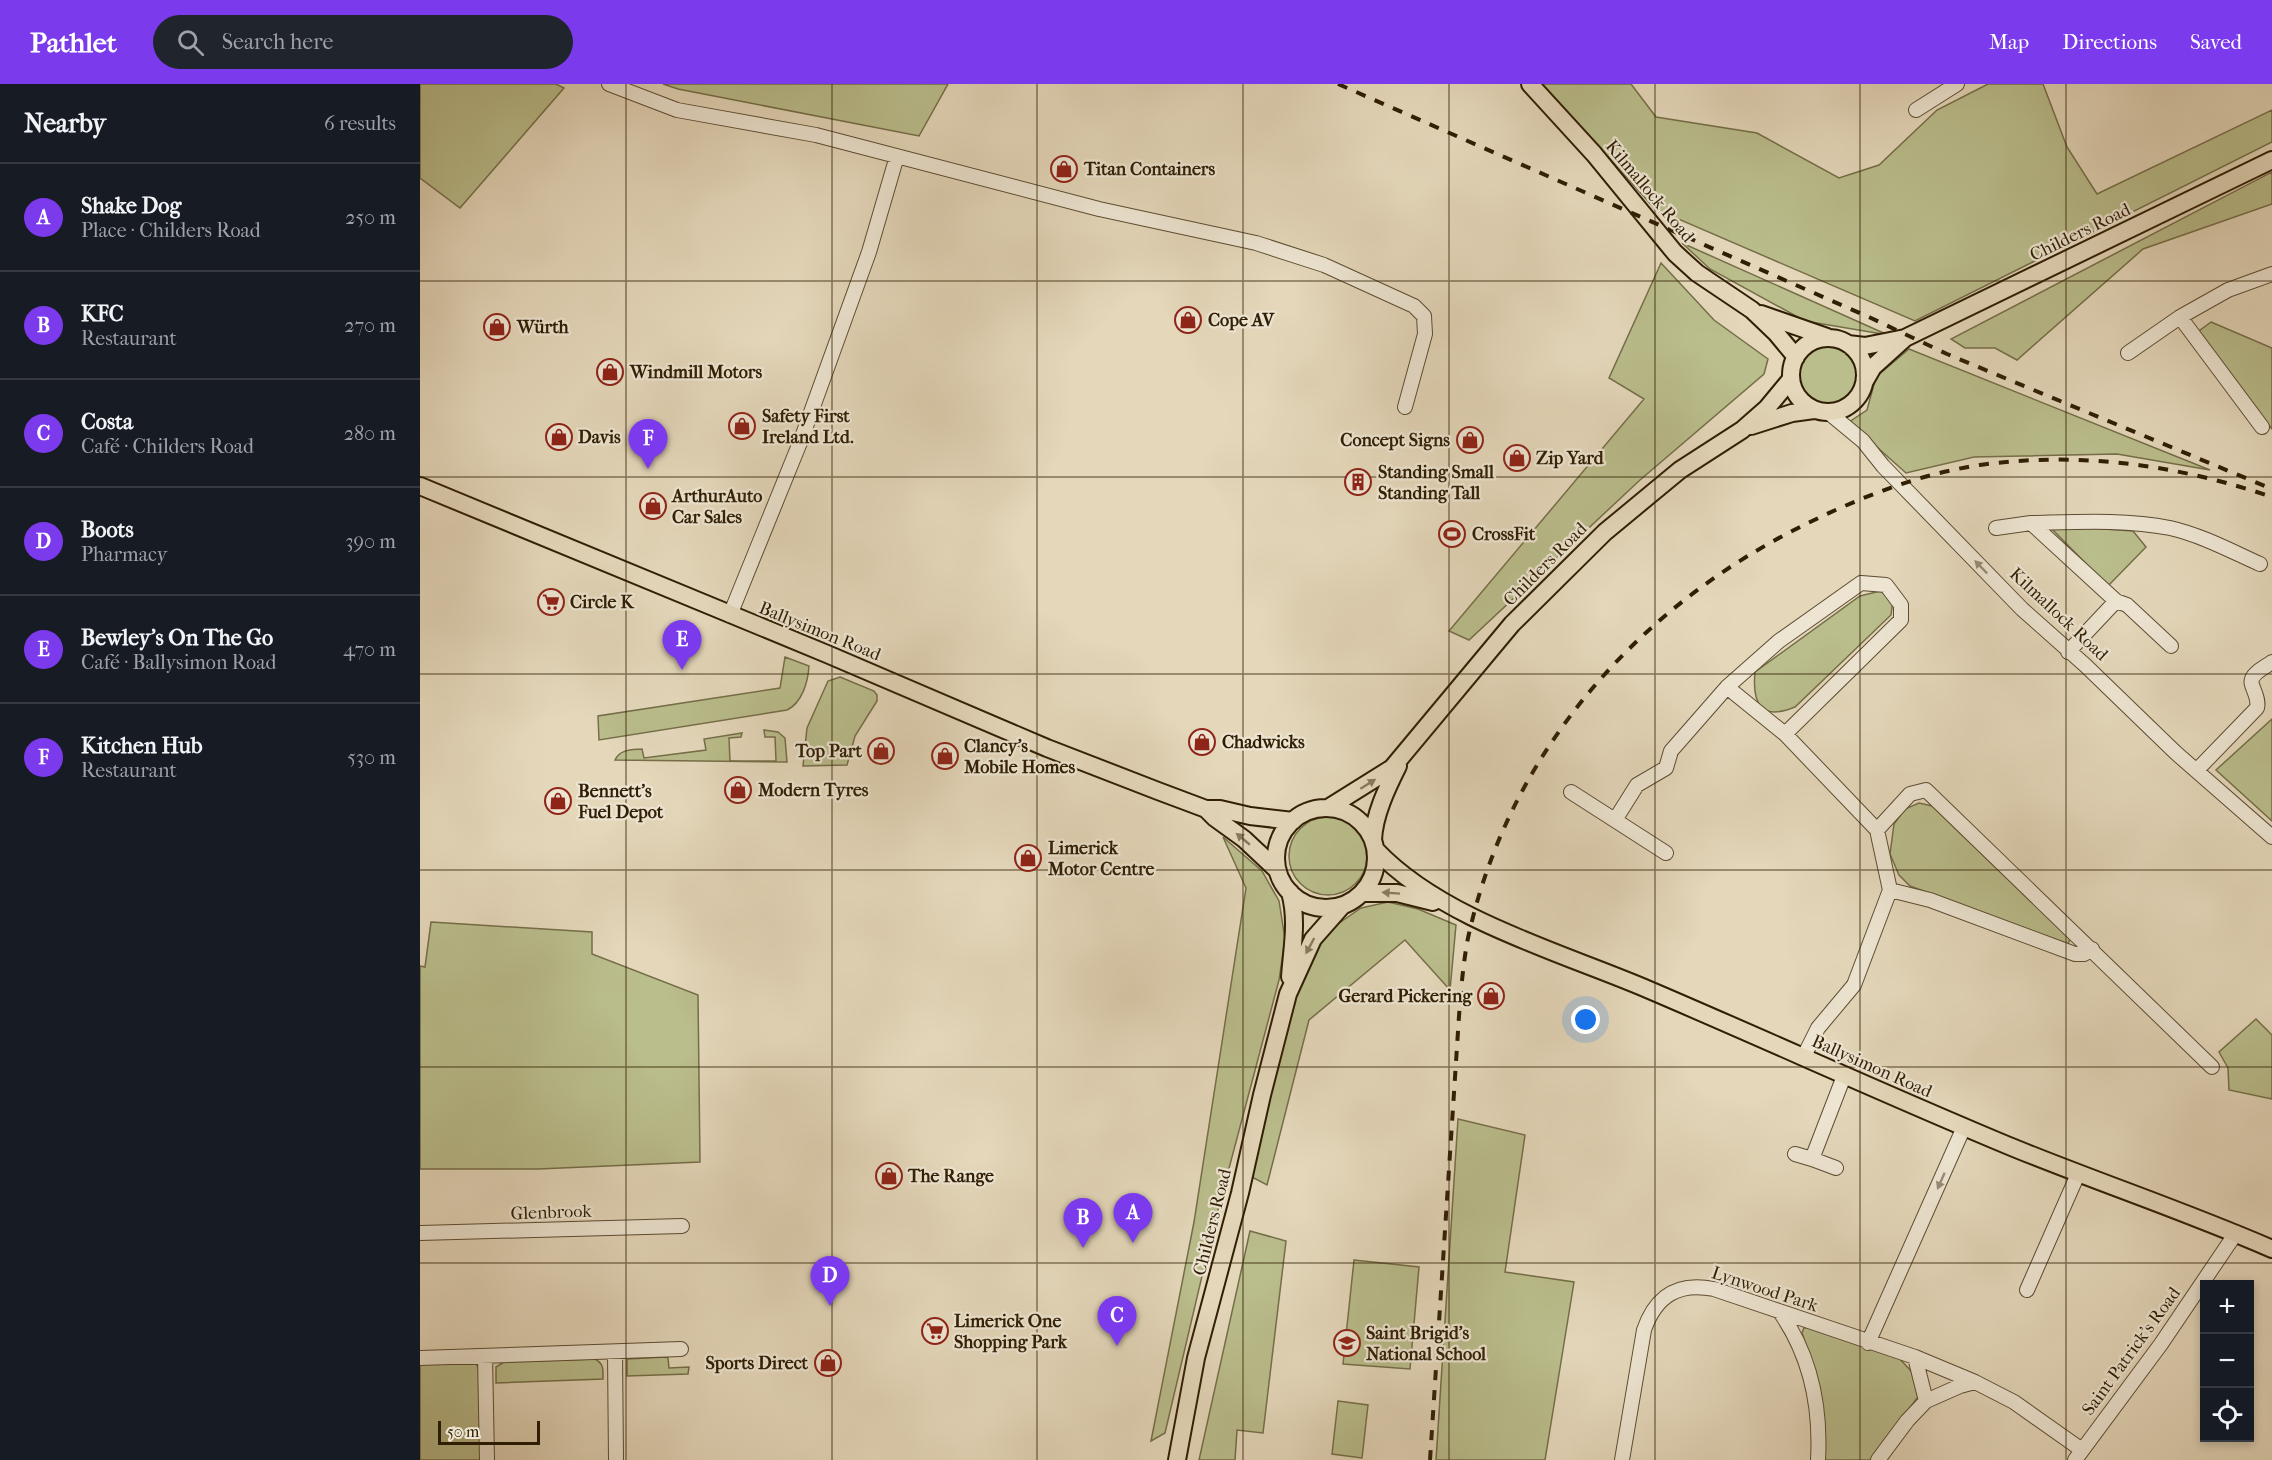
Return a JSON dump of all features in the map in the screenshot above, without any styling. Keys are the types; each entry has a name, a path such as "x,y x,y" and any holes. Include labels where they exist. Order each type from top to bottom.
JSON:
{"main road":[{"name":"Kilmallock Road","path":"1530,84 1594,154 1675,253 1697,273 1752,310 1776,333 1796,357"},
{"name":"Childers Road","path":"1865,381 1874,367 1905,339 2272,160"},
{"name":"Kilmallock Road","path":"1752,310 1830,338"},
{"path":"1830,338 1848,344 1860,355 1864,363 1865,381 1858,398 1850,406 1841,410 1821,411 1801,400 1793,388 1792,366 1796,357 1809,343 1830,338"},
{"name":"Childers Road","path":"1848,344 1864,346 1905,339"},
{"name":"Childers Road","path":"1328,808 1380,777 1404,755 1512,624 1605,532 1680,470 1742,430 1767,408 1791,379"},
{"name":"Childers Road","path":"1742,430 1792,413 1821,411"},
{"name":"Ballysimon Road","path":"420,486 1047,748 1206,809 1220,809 1250,816 1293,821"},
{"name":"Childers Road","path":"1375,845 1375,823 1389,785 1404,755"},
{"path":"1328,808 1349,813 1358,819 1375,845 1374,873 1362,893 1343,905 1329,908 1301,901 1290,892 1278,871 1277,849 1280,838 1293,821 1310,811 1328,808"},
{"name":"Ballysimon Road","path":"1206,809 1244,839 1278,871"},
{"name":"Ballysimon Road","path":"1375,845 1389,864 1422,889 1459,910 1804,1056 1844,1076 1964,1127 2272,1249"},
{"name":"Childers Road","path":"1177,1460 1196,1358 1240,1193 1288,994 1295,932 1290,892"},
{"name":"Ballysimon Road","path":"1362,893 1397,893 1459,910"},
{"name":"Childers Road","path":"1288,994 1314,939 1343,905"}],"street":[{"path":"609,84 677,110 816,135 1099,208 1256,243 1324,265 1421,311 1425,319 1425,334 1405,407"},
{"path":"1916,110 1957,84"},
{"path":"730,615 805,429 869,252 897,156"},
{"path":"2128,353 2180,317 2228,290 2272,274"},
{"path":"2180,317 2262,427"},
{"name":"Kilmallock Road","path":"1821,411 1863,441 1883,466 2022,609 2272,837"},
{"path":"1996,528 2031,523 2110,522 2169,528 2198,537 2260,564"},
{"path":"2031,523 2115,601 2127,605 2171,646"},
{"path":"1615,820 1637,785 1666,768 1671,751 1727,687 1779,641 1861,583 1886,585 1901,605 1901,620 1785,734"},
{"path":"2068,652 2115,601"},
{"path":"2197,771 2257,708 2259,702 2251,681 2272,662"},
{"path":"1727,687 1785,734 1877,830 1890,890 1854,985 1818,1028 1804,1056"},
{"path":"1877,830 1910,794 1926,790 2212,1067"},
{"path":"1571,792 1666,853"},
{"path":"1890,890 1930,900 2075,954 2084,954 2092,949"},
{"path":"1812,1159 1844,1076"},
{"path":"1868,1343 1964,1127"},
{"path":"1795,1154 1836,1168"},
{"path":"2027,1290 2078,1174"},
{"name":"Glenbrook","path":"420,1233 682,1226"},
{"name":"Saint Patrick's Road","path":"2079,1455 2161,1344 2236,1233"},
{"name":"Lynwood Park","path":"1622,1460 1644,1330 1652,1311 1661,1301 1681,1288 1698,1286 1714,1288 1868,1343 1915,1357 1975,1382 2014,1402 2079,1455"},
{"path":"1780,1312 1799,1343 1810,1375 1817,1413 1818,1460"},
{"path":"420,1358 681,1349"},
{"path":"615,1352 616,1460"},
{"path":"485,1356 487,1460"},
{"path":"1915,1357 1926,1401"},
{"path":"1878,1460 1907,1421 1926,1401 1975,1382"}],"green space":[{"path":"420,84 556,84 564,88 460,208 420,178"},
{"path":"663,84 948,84 919,136 678,89"},
{"path":"1542,84 1631,84 1656,117 1757,133 1839,178 1879,165 1937,110 1988,84 2043,84 2067,147 2097,194 2272,110 2272,142 1915,321 1655,209"},
{"path":"2272,172 2272,204 2143,249 2017,360 1995,348 1965,348 1951,339"},
{"path":"1682,243 1888,335 1805,321 1710,269"},
{"path":"1661,263 1714,320 1768,359 1764,374 1640,480 1469,640 1449,631 1644,399 1609,378"},
{"path":"2211,322 2272,348 2272,429 2199,331"},
{"path":"1828,347 1844,352 1852,360 1857,376 1852,392 1844,400 1828,405 1812,400 1804,392 1799,376 1804,360 1812,352"},
{"path":"1909,349 2210,470 2117,454 1974,457 1906,473 1849,422 1867,410 1876,377"},
{"path":"2075,527 2133,531 2146,547 2108,586 2052,529"},
{"path":"1880,591 1893,600 1891,615 1795,707 1774,712 1761,707 1755,693 1755,672 1860,596"},
{"path":"785,657 809,666 800,697 787,710 599,740 598,716 780,688"},
{"path":"840,677 874,691 877,701 855,736 847,765 803,766 807,728 828,681"},
{"path":"2272,719 2272,821 2216,770"},
{"path":"764,730 778,732 785,738 787,762 615,760 623,752 630,750 642,749 644,758 706,750 704,739 742,733 741,737 729,738 730,761 776,761 775,737 765,737"},
{"path":"1919,803 1932,806 2070,939 2068,944 1910,886 1899,875 1890,854 1894,824 1905,809"},
{"path":"1328,817 1343,820 1356,828 1364,841 1367,856 1364,871 1356,884 1343,892 1328,895 1313,892 1300,884 1292,871 1289,856 1292,841 1300,828 1313,820"},
{"path":"1223,837 1262,871 1279,901 1285,939 1279,980 1215,1221 1165,1433 1151,1441 1194,1222 1246,888"},
{"path":"1388,902 1418,909 1456,925 1450,990 1405,940 1309,1020 1267,1185 1252,1177 1283,1038 1302,975 1318,944 1335,926 1361,908"},
{"path":"431,922 592,932 592,954 698,995 700,1162 538,1169 420,1169 420,966 425,967"},
{"path":"2256,1019 2272,1035 2272,1099 2229,1090 2228,1068 2219,1052"},
{"path":"1458,1119 1525,1135 1505,1272 1574,1282 1545,1460 1436,1460"},
{"path":"1250,1231 1286,1241 1263,1433 1237,1430 1235,1460 1199,1460"},
{"path":"1354,1260 1419,1267 1410,1369 1343,1364"},
{"path":"1808,1327 1898,1357 1911,1371 1917,1382 1918,1397 1870,1460 1823,1460 1824,1416 1816,1373 1802,1333 1804,1328"},
{"path":"668,1358 669,1368 689,1367 688,1374 627,1376 627,1359"},
{"path":"595,1359 603,1370 603,1379 496,1383 496,1367 504,1362"},
{"path":"475,1362 480,1371 482,1460 420,1460 420,1363"},
{"path":"1338,1401 1368,1405 1362,1458 1332,1454"}],"railway":[{"path":"1338,84 1871,318 1947,354 2272,489"},
{"path":"1430,1460 1459,1016 1468,938 1487,870 1514,807 1548,747 1589,692 1636,642 1688,597 1745,558 1827,514 1869,496 1935,474 1980,465 2017,461 2092,461 2165,469 2272,497"}],"place":[{"name":"Titan Containers","path":"1064,169"},
{"name":"Cope AV","path":"1188,320"},
{"name":"Würth","path":"497,327"},
{"name":"Windmill Motors","path":"610,372"},
{"name":"Safety First Ireland Ltd.","path":"742,426"},
{"name":"Davis","path":"559,437"},
{"name":"Concept Signs","path":"1470,440"},
{"name":"Zip Yard","path":"1517,458"},
{"name":"Kitchen Hub","path":"648,469"},
{"name":"Standing Small Standing Tall","path":"1358,482"},
{"name":"ArthurAuto Car Sales","path":"653,506"},
{"name":"CrossFit","path":"1452,534"},
{"name":"Circle K","path":"551,602"},
{"name":"Bewley's On The Go","path":"682,670"},
{"name":"Chadwicks","path":"1202,742"},
{"name":"Top Part","path":"881,751"},
{"name":"Clancy's Mobile Homes","path":"945,756"},
{"name":"Modern Tyres","path":"738,790"},
{"name":"Bennett's Fuel Depot","path":"558,801"},
{"name":"Limerick Motor Centre","path":"1028,858"},
{"name":"Gerard Pickering","path":"1491,996"},
{"name":"The Range","path":"889,1176"},
{"name":"Shake Dog","path":"1133,1243"},
{"name":"KFC","path":"1083,1248"},
{"name":"Boots","path":"830,1306"},
{"name":"Limerick One Shopping Park","path":"935,1331"},
{"name":"Saint Brigid's National School","path":"1347,1343"},
{"name":"Costa","path":"1117,1346"},
{"name":"Sports Direct","path":"828,1363"}]}
